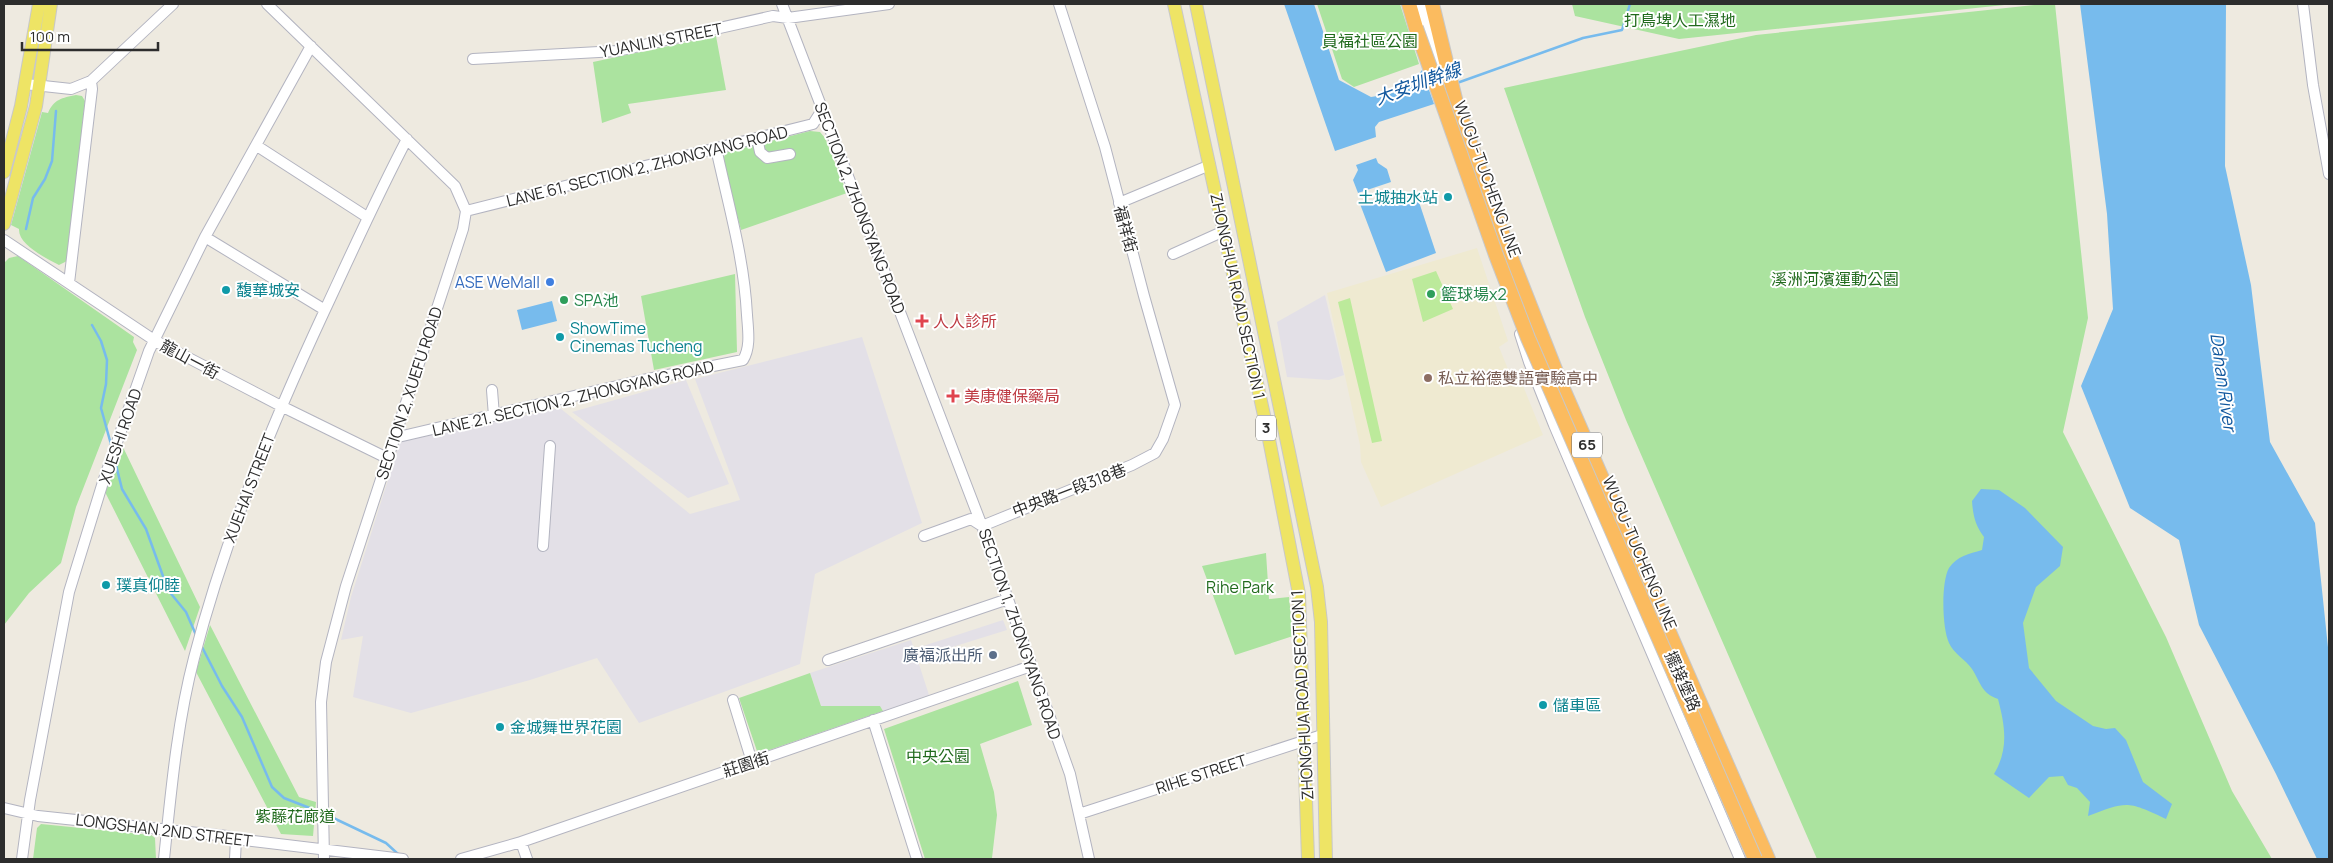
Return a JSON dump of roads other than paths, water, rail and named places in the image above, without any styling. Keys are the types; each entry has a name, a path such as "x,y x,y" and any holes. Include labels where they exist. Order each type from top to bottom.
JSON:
{"highway":[{"name":"WUGU-TUCHENG LINE","path":"1409,4 1496,255 1528,338 1755,859"},
{"path":"1413,4 1416,28"},
{"path":"1427,4 1434,20"},
{"name":"WUGU-TUCHENG LINE","path":"1432,4 1434,20 1456,103 1510,256 1564,391 1768,859"}],"main road":[{"path":"4,172 25,84 39,4"},
{"path":"4,224 40,86 51,4"},
{"name":"ZHONGHUA ROAD SECTION 1","path":"1174,4 1267,429 1299,594 1308,859"},
{"name":"ZHONGHUA ROAD SECTION 1","path":"1196,4 1317,587 1321,622 1326,859"}],"street":[{"path":"25,84 71,89 91,81 173,4"},
{"path":"267,4 455,186 466,211"},
{"name":"SECTION 2, ZHONGYANG ROAD","path":"782,4 938,412"},
{"name":"YUANLIN STREET","path":"473,58 617,51 709,32 773,16 788,18 889,4"},
{"name":"福祥街","path":"1059,4 1105,148 1175,406 1163,439 1155,453"},
{"name":"擺接堡路","path":"1421,4 1446,96 1501,253 1542,356 1761,859"},
{"path":"2303,4 2313,85 2329,174"},
{"name":"XUESHI ROAD","path":"22,859 69,592 104,482 154,340 205,237 312,46"},
{"path":"69,283 92,89 91,81"},
{"name":"LANE 61, SECTION 2, ZHONGYANG ROAD","path":"466,211 812,124 822,110"},
{"path":"757,138 760,152 767,158 790,154"},
{"name":"XUEHAI STREET","path":"164,859 184,707 194,659 228,542 281,406 367,217 407,139"},
{"path":"257,146 367,217"},
{"name":"LANE 21. SECTION 2, ZHONGYANG ROAD","path":"394,438 643,380 743,360 748,352 745,280 716,148"},
{"path":"1120,203 1210,165"},
{"name":"SECTION 2, XUEFU ROAD","path":"324,854 320,702 326,662 346,586 463,229 466,211"},
{"path":"1173,254 1224,231"},
{"path":"205,237 325,310"},
{"name":"龍山一街","path":"4,240 154,340 281,406 387,458"},
{"name":"擺接堡路","path":"1501,253 1528,362 1740,859"},
{"path":"492,390 494,416"},
{"name":"SECTION 1, ZHONGYANG ROAD","path":"938,412 982,526 1070,774 1089,859"},
{"path":"543,546 550,446"},
{"name":"中央路一段318巷","path":"982,526 1132,465 1155,453"},
{"path":"924,536 971,520 982,526"},
{"path":"1613,563 1628,556"},
{"path":"828,660 1008,599"},
{"name":"莊園街","path":"461,859 521,842 1031,666"},
{"path":"732,700 752,762"},
{"path":"873,720 917,859"},
{"name":"RIHE STREET","path":"1079,814 1322,735"},
{"name":"LONGSHAN 2ND STREET","path":"4,808 29,814 227,836 324,854"},
{"path":"235,859 236,839"},
{"path":"521,842 527,859"},
{"path":"324,854 403,859"}],"water":[{"path":"1284,4 1314,4 1339,80 1371,97 1390,94 1412,83 1422,70 1434,104 1379,122 1375,127 1376,137 1335,151"},
{"name":"Dahan River","path":"2080,4 2226,4 2225,166 2251,285 2270,442 2315,523 2329,657 2329,859 2317,859 2276,774 2199,625 2179,540 2130,508 2081,386 2113,309 2107,214"},
{"path":"1376,158 1378,163 1387,169 1391,182 1358,193 1353,180 1358,170 1356,165"},
{"path":"1395,193 1401,199 1417,196 1436,253 1386,272 1360,204"},
{"path":"552,301 557,321 522,330 517,310"},
{"path":"1981,489 1999,490 2025,508 2063,547 2060,566 2036,587 2023,623 2029,668 2056,701 2093,726 2106,729 2115,728 2126,740 2143,782 2172,804 2166,819 2135,806 2127,805 2088,816 2090,802 2077,788 2068,785 2063,776 2049,777 2029,798 1994,774 1999,765 2004,746 2004,728 1998,699 1985,691 1972,669 1951,647 1944,616 1945,584 1949,568 1960,558 1982,550 1984,537 1975,520 1972,501"}],"waterway":[{"name":"大安圳幹線","path":"1457,83 1583,38 1622,30 1630,4"},
{"path":"26,229 33,198 45,179 52,161 56,111"},
{"path":"92,325 101,341 107,360 106,384 101,408 112,448"},
{"path":"115,461 122,489 146,529 168,590 186,612 196,635"},
{"path":"201,645 222,686 242,717 272,787 284,798 320,812"},
{"path":"325,814 386,843 398,854"}],"place":[{"name":"土城抽水站","path":"1448,197"},
{"name":"ASE WeMall","path":"550,282"},
{"name":"馥華城安","path":"226,290"},
{"name":"籃球場x2","path":"1431,294"},
{"name":"SPA池","path":"564,300"},
{"name":"人人診所","path":"922,321"},
{"name":"ShowTime Cinemas Tucheng","path":"560,337"},
{"name":"私立裕德雙語實驗高中","path":"1428,378"},
{"name":"美康健保藥局","path":"953,396"},
{"name":"璞真仰睦","path":"106,585"},
{"name":"廣福派出所","path":"993,655"},
{"name":"儲車區","path":"1543,705"},
{"name":"金城舞世界花園","path":"500,727"}],"park label":[{"name":"打鳥埤人工濕地","path":"1680,20"},
{"name":"員福社區公園","path":"1370,41"},
{"name":"溪洲河濱運動公園","path":"1835,279"},
{"name":"Rihe Park","path":"1240,587"},
{"name":"中央公園","path":"938,756"},
{"name":"紫藤花廊道","path":"295,816"}]}
